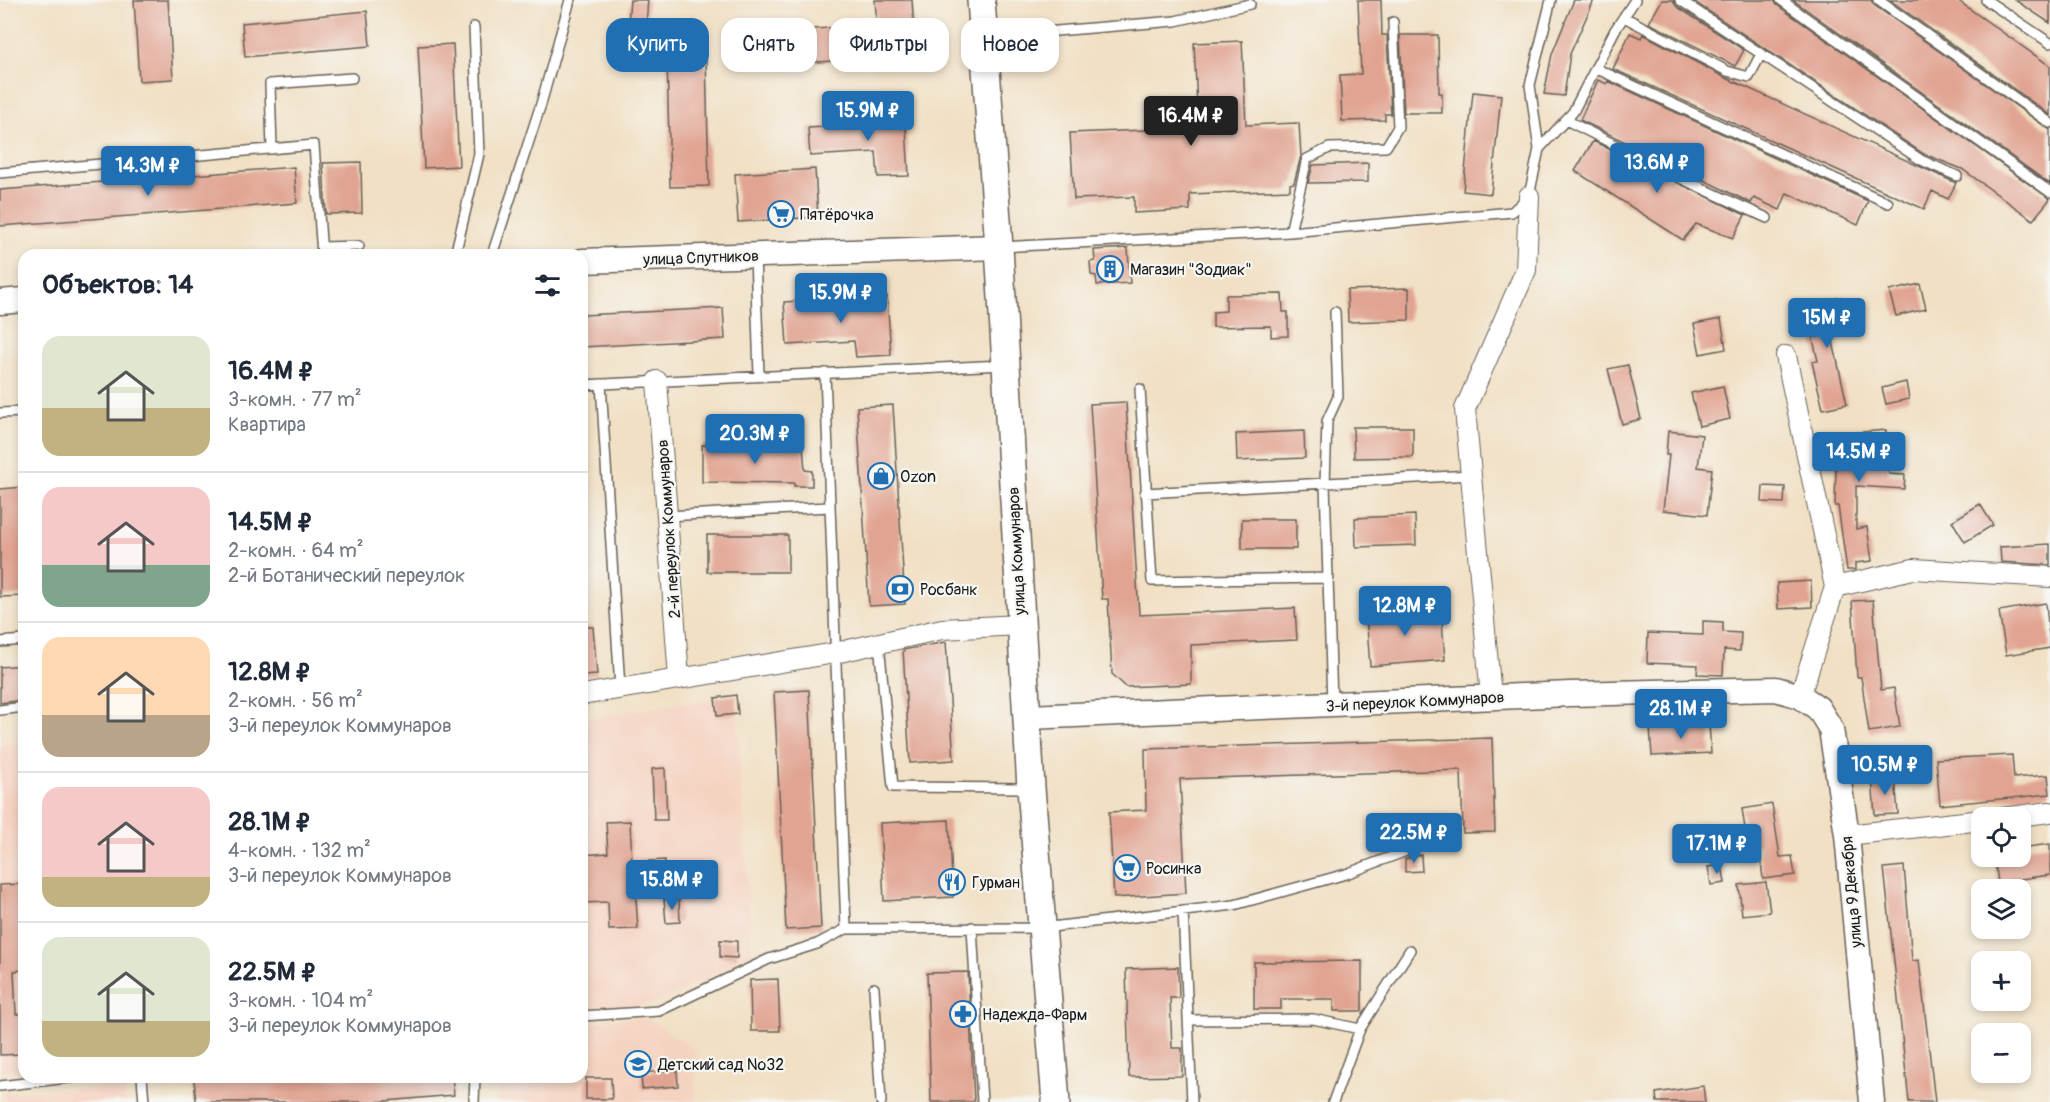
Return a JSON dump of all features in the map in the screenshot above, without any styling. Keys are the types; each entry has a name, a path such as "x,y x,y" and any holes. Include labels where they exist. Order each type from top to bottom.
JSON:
{"main road":[{"name":"улица Коммунаров","path":"981,0 982,18"},
{"name":"улица Коммунаров","path":"986,72 999,247 1020,625 1056,1102"}],"street":[{"path":"1491,697 1465,409 1526,270 1529,196"},
{"name":"улица Спутников","path":"588,261 999,247"},
{"path":"0,302 18,300"},
{"path":"1786,356 1835,587 1800,696"},
{"name":"2-й переулок Коммунаров","path":"657,381 679,678"},
{"path":"1835,587 1913,569 2050,577"},
{"path":"588,694 835,654 942,629 1020,625"},
{"name":"3-й переулок Коммунаров","path":"1028,717 1491,697 1776,689 1800,696"},
{"name":"улица 9 Декабря","path":"1800,696 1818,708 1831,729 1847,835 1872,1102"},
{"path":"2031,814 2050,812"},
{"path":"1847,835 1971,821"}],"lane":[{"path":"494,249 541,104 570,0"},
{"path":"999,247 1290,232 1512,212 1529,196 1539,149 1530,86 1551,0"},
{"path":"1539,149 1573,112 1635,0"},
{"path":"1680,0 1921,160 1958,176"},
{"path":"1781,0 2050,192"},
{"path":"1878,0 2050,123"},
{"path":"1986,0 2050,43"},
{"path":"1059,31 1175,21 1250,4"},
{"path":"1624,17 1727,71 1749,77 1761,54"},
{"path":"1290,232 1307,159 1329,148 1386,147 1398,127 1393,22"},
{"path":"456,249 480,154 474,27"},
{"path":"1595,69 1888,203"},
{"path":"272,149 270,84 352,78"},
{"path":"1566,120 1682,179 1767,218"},
{"path":"0,173 314,145 322,249"},
{"path":"337,249 359,246"},
{"path":"754,255 759,375"},
{"path":"1332,705 1325,484 1327,421 1338,398 1335,312"},
{"path":"588,385 1005,365"},
{"path":"825,373 846,928"},
{"path":"601,384 620,688"},
{"path":"1140,389 1152,581 1329,578"},
{"path":"0,413 18,412"},
{"path":"1145,493 1471,475"},
{"path":"666,516 829,507"},
{"path":"0,642 18,640"},
{"path":"879,644 893,787 1031,788"},
{"path":"0,710 18,708"},
{"path":"588,1016 659,1011 769,959 817,944 846,928 1042,928 1234,905 1346,874 1414,848"},
{"path":"1183,911 1192,1102"},
{"path":"972,927 982,1102"},
{"path":"1333,1102 1360,1029 1410,950"},
{"path":"874,988 881,1102"},
{"path":"1188,1020 1313,1019 1360,1029"},
{"path":"0,1086 25,1083"},
{"path":"142,1083 144,1102"},
{"path":"474,1102 475,1083"}],"shaded area":[{"path":"736,695 752,957 653,1004 588,1009 588,718"},
{"path":"18,744 18,1070 0,1071 0,745"},
{"name":"Детский сад №32","path":"646,1017 695,1050 695,1102 497,1102 496,1083 588,1083 588,1022"},
{"path":"125,1086 125,1102 5,1102 5,1093"}],"building":[{"path":"134,0 168,0 173,79 139,81"},
{"path":"630,0 648,0 646,18 628,18"},
{"path":"875,0 912,0 913,18 876,18"},
{"path":"1358,0 1381,0 1382,35 1387,35 1391,114 1385,114 1385,120 1342,121 1340,75 1361,74"},
{"path":"1574,0 1594,0 1570,54 1564,96 1544,94 1552,54"},
{"path":"1662,0 1673,0 1676,6 1744,50 1735,66 1649,23"},
{"path":"1692,0 1774,0 1777,5 2050,199 2033,220 1962,169 1924,154"},
{"path":"1793,0 1871,0 1874,5 2050,130 2050,184"},
{"path":"1890,0 1957,0 2050,66 2050,115"},
{"path":"2015,0 2050,0 2050,23"},
{"path":"367,11 370,46 245,57 242,23"},
{"path":"829,28 829,61 817,62 817,29"},
{"path":"1630,33 1641,38 1643,34 1724,77 1956,183 1948,199 1932,191 1924,209 1613,69"},
{"path":"1400,35 1438,35 1439,93 1442,93 1442,113 1404,113"},
{"path":"1242,41 1246,125 1299,123 1301,156 1294,183 1290,184 1290,190 1190,194 1190,210 1134,213 1134,197 1074,199 1070,133 1198,128 1194,43"},
{"path":"453,44 459,166 424,168 418,46"},
{"path":"667,72 706,72 709,186 670,187"},
{"path":"1598,80 1607,84 1608,81 1868,201 1858,225 1787,193 1780,210 1754,198 1751,203 1580,120"},
{"path":"1473,92 1501,95 1491,194 1463,191"},
{"path":"905,111 909,176 878,177 876,152 810,156 808,128 875,124 874,113"},
{"path":"1593,141 1745,215 1733,238 1696,224 1683,240 1575,171"},
{"path":"361,162 362,213 326,214 323,163"},
{"path":"1368,163 1368,182 1308,183 1313,165"},
{"path":"294,167 297,203 0,226 0,190"},
{"path":"815,169 818,217 738,222 735,174"},
{"name":"Магазин \"Зодиак\"","path":"1128,248 1130,283 1097,285 1096,276 1091,275 1090,262 1095,261 1094,250"},
{"path":"1920,284 1926,309 1896,316 1889,291"},
{"path":"1409,288 1409,320 1348,322 1347,290"},
{"path":"1282,294 1283,312 1288,312 1288,336 1271,337 1271,326 1213,327 1213,312 1226,311 1226,295"},
{"path":"887,296 891,355 856,357 854,341 787,345 784,302"},
{"path":"1841,297 1848,329 1831,333 1847,404 1823,409 1812,362 1818,361 1805,305"},
{"path":"723,308 725,339 588,347 588,315"},
{"path":"1721,319 1726,349 1700,354 1694,324"},
{"path":"1628,365 1641,419 1622,424 1608,369"},
{"path":"1906,382 1909,399 1886,404 1882,388"},
{"path":"1723,386 1730,419 1699,426 1691,393"},
{"path":"1126,402 1139,615 1295,608 1297,640 1191,645 1191,684 1126,687 1112,674 1108,599 1102,599 1090,404"},
{"path":"893,405 905,604 869,606 857,407"},
{"path":"1353,427 1413,427 1413,457 1354,458"},
{"path":"1886,430 1889,474 1905,475 1904,489 1856,486 1856,529 1867,527 1872,561 1855,563 1855,570 1847,570 1838,506 1835,506 1836,466 1828,466 1826,435"},
{"path":"1304,431 1305,458 1237,461 1236,434"},
{"path":"1668,431 1702,435 1698,467 1712,469 1707,515 1663,510 1669,455 1666,455"},
{"path":"702,445 803,446 805,470 812,471 812,486 794,486 794,483 702,482"},
{"path":"1763,486 1785,487 1784,503 1762,502"},
{"path":"18,488 18,596 0,597 0,489"},
{"path":"1980,504 1993,525 1965,542 1952,521"},
{"path":"1415,515 1416,545 1356,547 1355,518"},
{"path":"1242,519 1296,519 1296,549 1242,549"},
{"path":"707,535 788,535 788,572 707,572"},
{"path":"2050,544 2050,565 2001,562 2000,547"},
{"path":"1811,581 1812,607 1778,609 1777,583"},
{"path":"1873,600 1881,690 1894,688 1900,727 1869,732 1861,677 1857,677 1852,601"},
{"path":"2046,603 2050,648 2006,655 1999,611"},
{"path":"1441,608 1445,660 1370,666 1366,614"},
{"path":"1703,621 1723,622 1723,632 1741,633 1740,651 1724,650 1723,675 1697,674 1698,665 1647,663 1648,633 1703,635"},
{"path":"588,627 593,627 597,675 588,676"},
{"path":"946,642 954,760 910,763 903,650"},
{"path":"18,666 18,701 0,703 0,667"},
{"path":"809,690 821,928 786,930 774,692"},
{"path":"736,695 738,714 717,716 715,698"},
{"path":"1709,724 1711,753 1652,756 1650,727"},
{"path":"1492,738 1495,832 1463,833 1461,770 1180,779 1186,893 1114,898 1109,812 1146,810 1145,749"},
{"path":"2012,755 2014,778 2048,775 2050,794 1940,805 1936,759"},
{"path":"665,768 667,820 654,820 652,769"},
{"path":"1895,777 1898,814 1875,815 1872,778"},
{"path":"1772,804 1780,857 1792,856 1795,875 1763,879 1759,845 1748,847 1742,809"},
{"path":"949,820 953,897 884,901 880,823"},
{"path":"630,821 632,862 665,860 666,884 635,885 638,929 609,930 608,902 588,903 588,855 608,853 606,822"},
{"path":"2050,844 2050,875 1998,879 1996,867 2031,867 2031,847"},
{"path":"1421,855 1422,871 1405,872 1405,859"},
{"path":"1722,865 1725,883 1711,885 1708,867"},
{"path":"1904,866 1912,961 1919,960 1935,1102 1909,1102 1884,868"},
{"path":"1766,882 1770,912 1742,915 1739,885"},
{"path":"18,884 18,971 14,971 16,1014 18,1014 18,1054 0,1055 0,885"},
{"path":"664,899 679,899 680,922 666,923"},
{"path":"720,940 737,941 737,958 720,957"},
{"path":"1362,961 1362,1011 1334,1011 1334,999 1281,999 1281,1009 1254,1009 1254,962"},
{"path":"1178,967 1179,998 1170,998 1172,1048 1182,1048 1182,1076 1129,1077 1126,969"},
{"path":"968,972 974,1102 931,1102 927,973"},
{"path":"778,979 780,1031 751,1031 750,980"},
{"path":"677,1070 678,1086 642,1089 641,1073"},
{"path":"588,1078 611,1078 612,1099 586,1099"},
{"path":"194,1083 453,1083 454,1095 374,1102 196,1102"},
{"path":"1703,1086 1705,1102 1657,1102 1656,1093"}],"place":[{"name":"Пятёрочка","path":"781,214"},
{"name":"Магазин \"Зодиак\"","path":"1110,269"},
{"name":"Ozon","path":"881,476"},
{"name":"Росбанк","path":"900,589"},
{"name":"Росинка","path":"1127,868"},
{"name":"Гурман","path":"952,882"},
{"name":"Надежда-Фарм","path":"963,1014"},
{"name":"Детский сад №32","path":"638,1064"}]}
